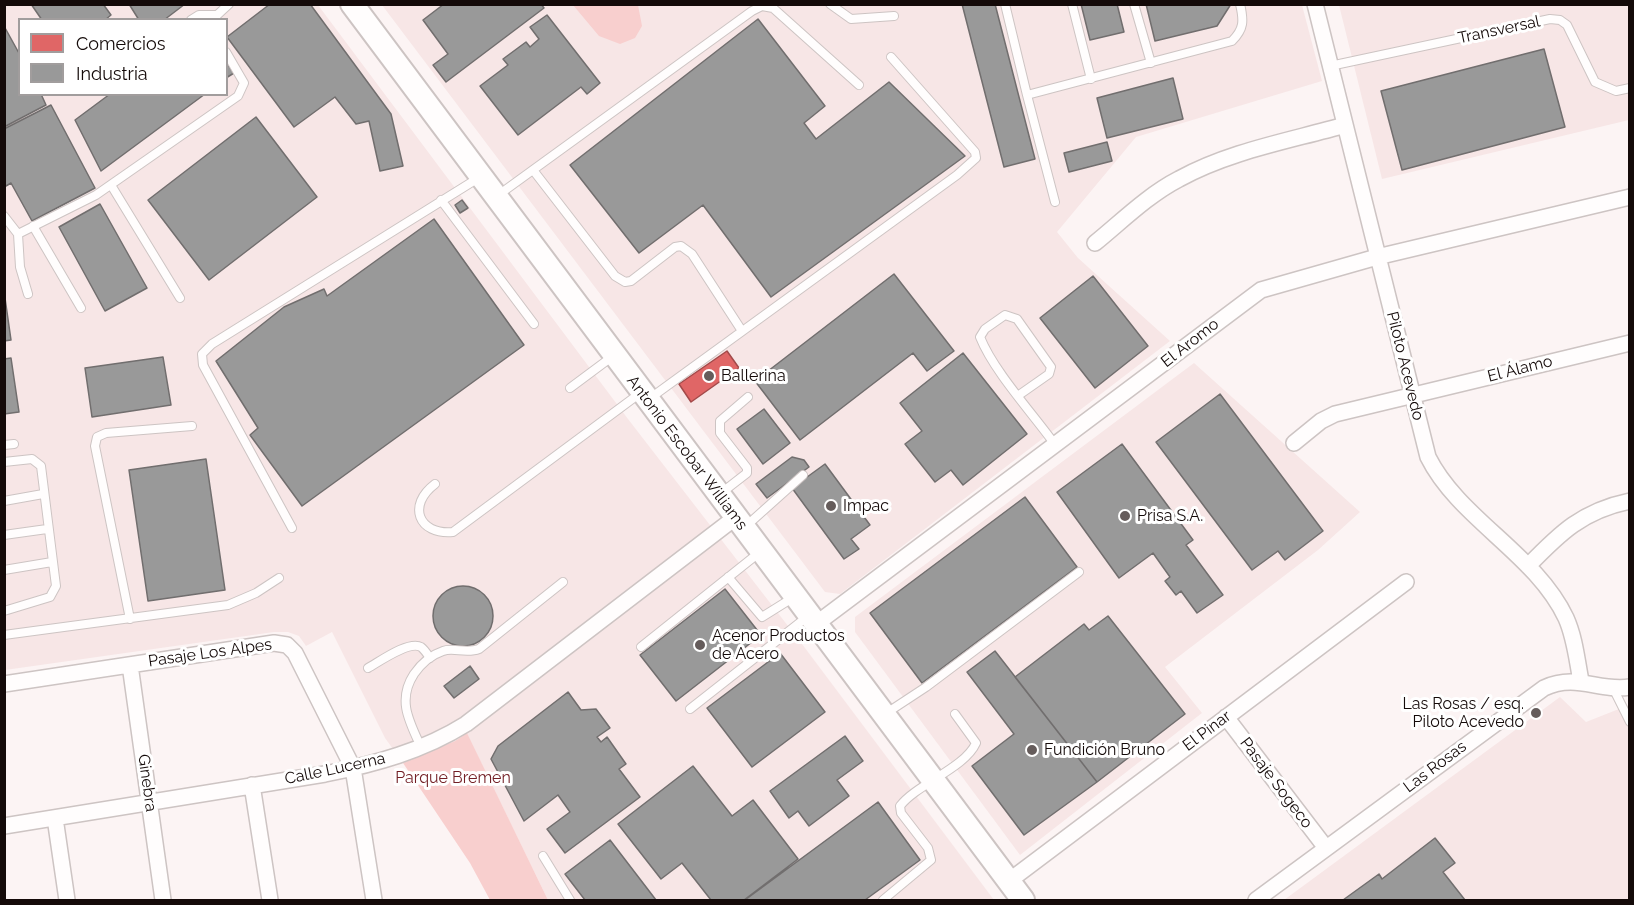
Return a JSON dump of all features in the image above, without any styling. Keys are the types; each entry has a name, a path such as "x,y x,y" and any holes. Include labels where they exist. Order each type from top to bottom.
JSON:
{"street":[{"name":"Piloto Acevedo","path":"1315,4 1428,456 1438,473 1527,566 1553,597 1566,618 1581,681"},
{"name":"Antonio Escobar Williams","path":"362,14 481,177 1018,895"},
{"path":"1095,243 1150,198 1178,179 1217,161 1345,125"},
{"name":"El Aromo","path":"812,620 1056,446 1253,294 1275,285 1377,257 1629,197"},
{"name":"El Álamo","path":"1294,443 1335,414 1629,343"},
{"path":"1527,566 1557,536 1577,521 1597,510 1629,501"},
{"name":"Calle Lucerna","path":"4,826 353,768 421,747 453,732 479,714 740,523"},
{"name":"El Pinar","path":"1018,895 1226,717 1406,582"},
{"name":"Pasaje Los Alpes","path":"4,684 274,643 287,645 295,653 353,768 374,900"},
{"name":"Ginebra","path":"130,665 163,900"},
{"name":"Las Rosas","path":"1256,900 1535,694 1560,681 1581,681 1612,688 1629,687"},
{"name":"Pasaje Sogeco","path":"1226,717 1326,848"},
{"path":"252,785 270,900"},
{"path":"55,818 68,900"}],"lane":[{"path":"194,18 199,15 215,17 229,4"},
{"path":"830,4 851,19 894,16"},
{"path":"1005,4 1055,202"},
{"path":"1072,4 1091,79"},
{"path":"1134,4 1151,63"},
{"path":"1027,95 1232,41 1240,33 1245,21 1240,4"},
{"path":"496,197 762,6 773,8 859,86"},
{"name":"Transversal","path":"1330,66 1550,19 1560,20 1567,25 1595,82 1616,91 1629,88"},
{"path":"18,234 111,185 238,96 244,83 228,55"},
{"path":"435,484 424,492 419,504 420,517 428,528 440,533 453,531 742,331 957,176 976,158 975,152 891,57"},
{"path":"534,170 615,276 625,282 631,280 675,247 681,246 692,254 742,331"},
{"path":"292,528 203,365 202,354 212,344 481,177"},
{"path":"111,185 180,298"},
{"path":"441,200 534,324"},
{"path":"4,216 18,234 20,267 28,294"},
{"path":"33,226 81,308"},
{"path":"1019,395 1049,374 1051,367 1017,319 1005,315 985,329 980,338 985,349 1056,446"},
{"path":"570,388 615,356"},
{"path":"719,495 747,472 747,468 720,433 720,421 748,397"},
{"path":"130,619 95,446 97,437 106,433 192,426"},
{"path":"4,445 14,444"},
{"path":"4,462 26,459 37,462 41,466 56,586 53,595 4,611"},
{"path":"740,523 803,475"},
{"path":"4,501 43,494"},
{"path":"4,535 47,528"},
{"path":"641,647 761,551"},
{"path":"4,570 52,562"},
{"path":"884,715 926,687 1079,572"},
{"path":"728,577 762,617 795,596"},
{"path":"4,635 228,605 256,593 279,579"},
{"path":"421,747 410,723 404,696 409,682 421,664 444,650 468,653 479,649 563,582"},
{"path":"690,709 812,620"},
{"path":"368,668 414,645 421,647 430,658"},
{"path":"1612,688 1629,722"},
{"path":"883,900 931,860 928,848 901,813 900,806 933,781 976,743 955,714"},
{"path":"543,856 570,900"}],"shaded area":[{"path":"4,5 318,5 628,419 805,648 994,900 548,900 467,734 403,763 385,738 332,632 306,646 299,636 288,632 274,632 5,670"},
{"path":"382,5 1302,5 1322,81 1136,137 1057,232 1078,258 1170,341 840,594 825,592"},
{"path":"1339,5 1629,5 1629,120 1382,179"},
{"path":"1194,363 1360,512 1318,550 1165,667 1202,713 1020,855 855,632 855,617"},
{"path":"1560,697 1586,722 1629,705 1629,900 1284,900"}],"green space":[{"path":"573,5 638,5 642,26 635,38 620,44 599,36"},
{"name":"Parque Bremen","path":"467,733 548,900 490,900 470,863 403,763 455,741"}],"building: Comercios":[{"name":"Ballerina","path":"727,351 739,368 691,402 679,384"}],"building: Industria":[{"path":"31,4 103,4 111,15 107,18 41,18"},
{"path":"129,4 185,4 167,18 138,18"},
{"path":"270,4 310,4 391,114 403,166 380,171 369,121 356,124 335,97 294,127 228,36"},
{"path":"444,4 541,4 544,8 446,82 433,65 448,54 423,20"},
{"path":"962,4 995,4 1035,159 1004,167"},
{"path":"1081,4 1117,4 1124,32 1090,40"},
{"path":"1146,4 1231,4 1217,26 1155,41"},
{"path":"547,15 600,83 587,94 581,87 518,135 480,86 508,65 503,59 526,42 530,47 539,39 530,27"},
{"path":"758,19 825,106 804,123 816,139 889,82 965,156 771,297 703,205 639,253 570,165"},
{"path":"4,26 18,51 18,96 42,96 46,105 4,127"},
{"path":"1544,49 1565,127 1402,170 1381,91"},
{"path":"228,65 234,73 228,77"},
{"path":"1173,78 1183,119 1107,138 1097,98"},
{"path":"107,96 202,96 101,171 75,120"},
{"path":"51,105 95,188 32,221 11,183 6,186 4,183 4,129"},
{"path":"256,117 317,197 209,280 148,200"},
{"path":"1107,142 1112,161 1069,172 1064,153"},
{"path":"462,200 468,208 460,213 455,205"},
{"path":"100,204 147,288 105,311 59,227"},
{"path":"434,219 524,345 302,506 250,435 258,428 216,361 284,307 324,289 327,296"},
{"path":"894,274 954,351 927,371 913,353 800,440 755,381"},
{"path":"1093,276 1148,346 1095,388 1040,318"},
{"path":"4,291 11,340 4,341"},
{"path":"963,353 1027,434 963,485 951,470 935,482 905,444 922,431 900,403"},
{"path":"163,357 171,405 92,417 85,368"},
{"path":"11,358 19,412 4,414 4,359"},
{"path":"1220,394 1323,531 1285,560 1278,551 1252,570 1156,442"},
{"path":"764,409 790,443 763,464 737,429"},
{"name":"Prisa S.A.","path":"1122,444 1193,540 1186,545 1223,595 1197,613 1181,591 1176,595 1165,581 1170,577 1153,553 1119,578 1057,492"},
{"path":"792,457 804,460 809,467 767,498 756,484"},
{"path":"206,459 225,590 148,601 129,470"},
{"name":"Impac","path":"825,464 870,525 851,539 859,549 844,559 792,488"},
{"path":"1025,497 1077,567 922,683 870,613"},
{"path":"457,586 469,586 480,591 488,599 493,616 491,628 480,641 469,646 457,646 446,641 438,633 433,622 433,610 438,599 446,591"},
{"name":"Acenor Productos de Acero","path":"725,589 761,635 676,701 640,655"},
{"path":"1108,616 1185,714 1097,782 1015,677 1084,624 1089,630"},
{"name":"Fundición Bruno","path":"995,651 1097,782 1024,835 972,766 1014,734 967,672"},
{"path":"780,653 825,712 752,767 707,708"},
{"path":"470,666 479,679 454,698 444,686"},
{"path":"568,692 581,710 596,709 610,728 597,737 601,742 607,737 626,764 619,769 640,797 565,853 547,829 570,812 558,795 524,821 491,759 498,746"},
{"path":"845,736 863,761 837,780 849,796 809,826 798,811 789,818 770,791"},
{"path":"693,766 732,816 753,800 798,859 744,900 711,900 682,863 661,879 618,824"},
{"path":"878,802 920,860 865,900 745,900"},
{"path":"1435,838 1455,863 1443,872 1465,900 1343,900 1379,874 1382,879"},
{"path":"610,840 656,900 585,900 565,874"}],"place":[{"name":"Ballerina","path":"709,376"},
{"name":"Impac","path":"831,506"},
{"name":"Prisa S.A.","path":"1125,516"},
{"name":"Acenor Productos de Acero","path":"700,645"},
{"name":"Las Rosas / esq. Piloto Acevedo","path":"1536,713"},
{"name":"Fundición Bruno","path":"1032,750"}]}
